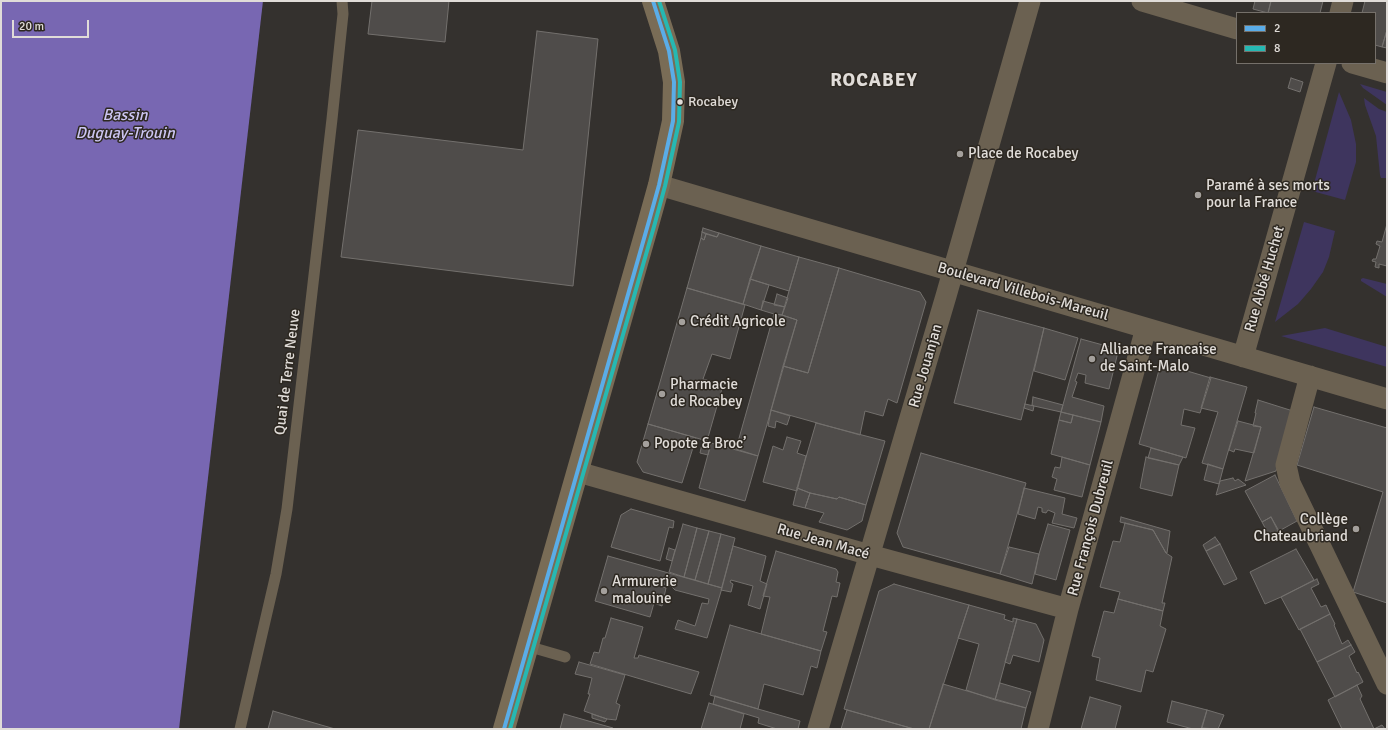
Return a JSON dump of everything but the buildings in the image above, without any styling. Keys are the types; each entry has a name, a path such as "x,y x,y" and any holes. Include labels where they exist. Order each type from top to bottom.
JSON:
{"main road":[{"path":"504,729 659,185 673,121 674,82 669,51 653,1"}],"street":[{"name":"Rue Jouanjan","path":"818,729 953,272 1030,1"},
{"path":"1142,1 1236,29"},
{"path":"1340,12 1343,1"},
{"name":"Rue Abbé Huchet","path":"1243,357 1326,64"},
{"path":"1356,64 1387,73"},
{"name":"Boulevard Villebois-Mareuil","path":"659,185 1387,399"},
{"name":"Rue François Dubreuil","path":"1038,729 1068,609 1146,328"},
{"path":"1310,376 1286,465 1290,483 1387,684"},
{"name":"Rue Jean Macé","path":"578,472 870,555 1068,609"}],"lane":[{"name":"Quai de Terre Neuve","path":"240,729 276,574 285,522 332,119 342,1"},
{"path":"527,646 565,657"}],"shaded area":[{"path":"1360,84 1387,92 1387,105 1363,88"},
{"path":"1339,92 1351,120 1356,144 1356,162 1345,200 1312,191"},
{"path":"1364,98 1379,109 1387,112 1387,178 1381,178 1380,175 1376,136"},
{"path":"1304,222 1335,231 1329,257 1323,272 1311,289 1298,304 1275,322"},
{"path":"1363,278 1387,284 1387,297 1361,281"},
{"path":"1325,328 1387,347 1387,367 1281,336"}],"water":[{"name":"Bassin Duguay-Trouin","path":"1,1 263,1 179,729 1,729"}],"transit line":[{"name":"2","path":"504,729 649,221 659,185 673,121 674,82 669,51 653,1"},
{"name":"8","path":"510,729 655,223 679,122 680,82 675,50 659,1"}],"place":[{"name":"Rocabey","path":"680,102"},
{"name":"Place de Rocabey","path":"960,154"},
{"name":"Paramé à ses morts pour la France","path":"1198,195"},
{"name":"Crédit Agricole","path":"682,322"},
{"name":"Alliance Francaise de Saint-Malo","path":"1092,359"},
{"name":"Pharmacie de Rocabey","path":"662,394"},
{"name":"Popote & Broc’","path":"646,444"},
{"name":"Collège Chateaubriand","path":"1356,529"},
{"name":"Armurerie malouine","path":"604,591"}],"district":[{"name":"ROCABEY","path":"874,81"}]}
